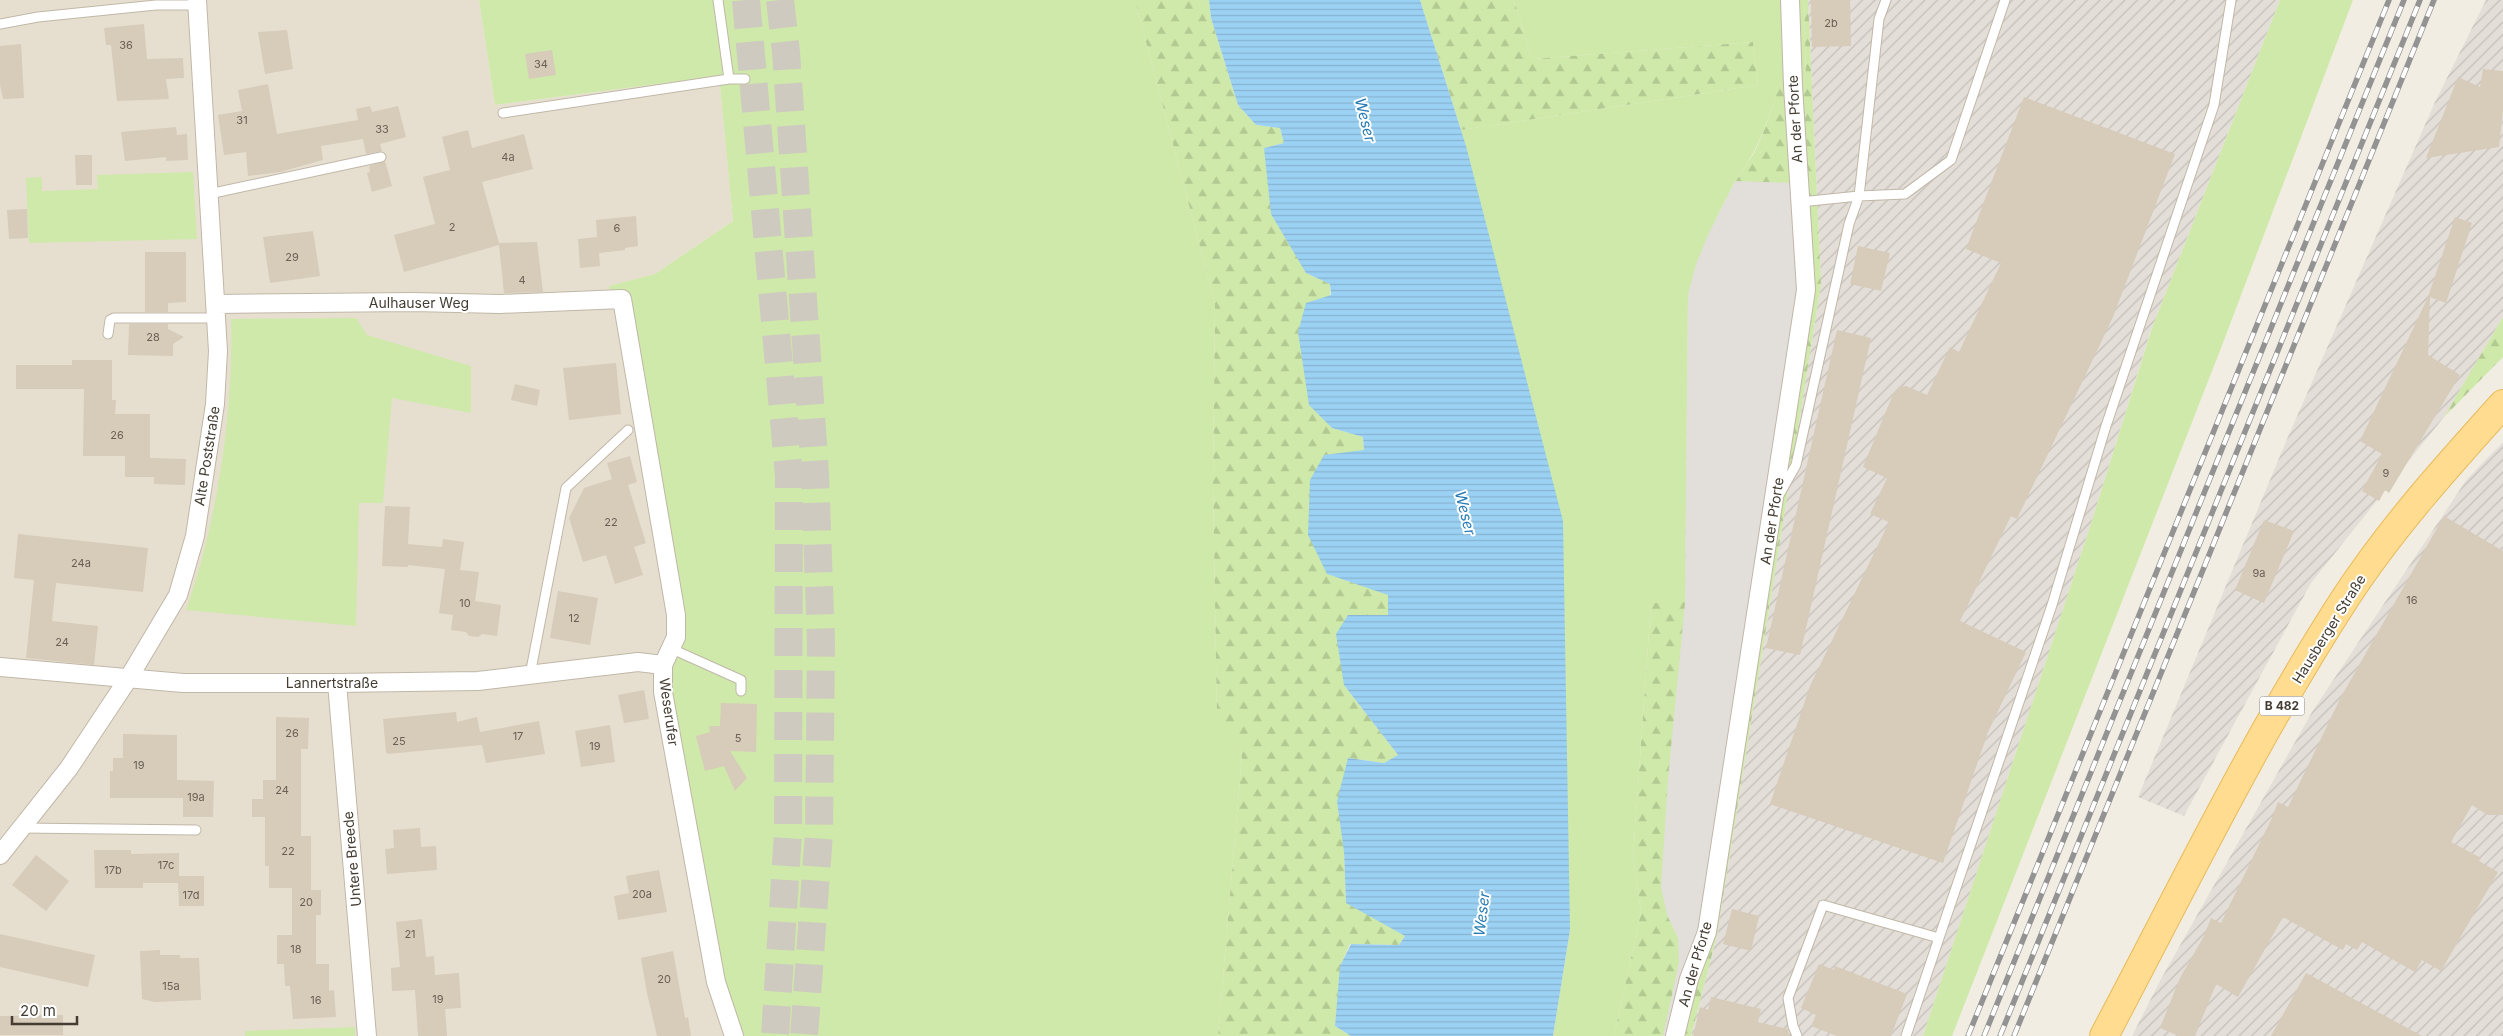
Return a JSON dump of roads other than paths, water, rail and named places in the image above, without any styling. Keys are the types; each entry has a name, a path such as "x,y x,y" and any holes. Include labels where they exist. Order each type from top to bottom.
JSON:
{"main road":[{"name":"Hausberger Straße","path":"2104,1036 2227,803 2347,596 2420,496 2503,404"}],"street":[{"name":"An der Pforte","path":"1675,1036 1689,979 1707,932 1806,290 1792,86 1790,0"},
{"name":"Alte Poststraße","path":"0,854 69,768 128,679 178,595 195,536 215,404 218,351 197,2"},
{"name":"Aulhauser Weg","path":"216,311 413,302 500,304 622,298"},
{"name":"Weserufer","path":"622,298 676,615 676,637 663,665 663,692 716,982 734,1036"},
{"name":"Lannertstraße","path":"0,666 183,683 337,683 478,681 638,662 663,665"},
{"name":"Untere Breede","path":"337,683 367,1036"}],"lane":[{"path":"718,0 729,79"},
{"path":"1774,504 1796,465 1849,224 1859,196 1879,18 1886,0"},
{"path":"1800,202 1859,196 1905,194 1951,160 2005,0"},
{"path":"1906,1036 2049,614 2105,429 2214,105 2231,0"},
{"path":"0,24 38,18 197,2"},
{"path":"503,113 729,79 745,79"},
{"path":"209,194 381,158"},
{"path":"108,334 110,320 114,318 216,311"},
{"path":"530,675 566,488 628,430"},
{"path":"672,649 741,680 741,691"},
{"path":"20,828 196,830"},
{"path":"1797,1036 1792,1026 1788,998 1823,906 1939,938"}],"water":[{"name":"Weser","path":"1209,0 1420,0 1466,146 1563,521 1570,930 1553,1036 1351,1036 1335,1026 1340,966 1351,944 1399,945 1405,936 1346,903 1344,852 1337,801 1348,758 1384,763 1398,755 1344,685 1336,634 1348,615 1388,615 1388,595 1327,574 1308,535 1310,480 1324,455 1364,450 1363,437 1332,428 1309,405 1298,332 1306,303 1331,295 1330,284 1306,273 1271,214 1264,148 1284,143 1280,128 1256,125 1238,105 1211,18"}],"tunnel":[{"path":"746,0 789,476 788,833 775,1036"},
{"path":"780,0 786,52 815,474 821,643 819,833 804,1036"}],"railway":[{"path":"1968,1036 2389,0"},
{"path":"1984,1036 2404,0"},
{"path":"2000,1036 2420,0"},
{"path":"2014,1036 2434,0"}]}
